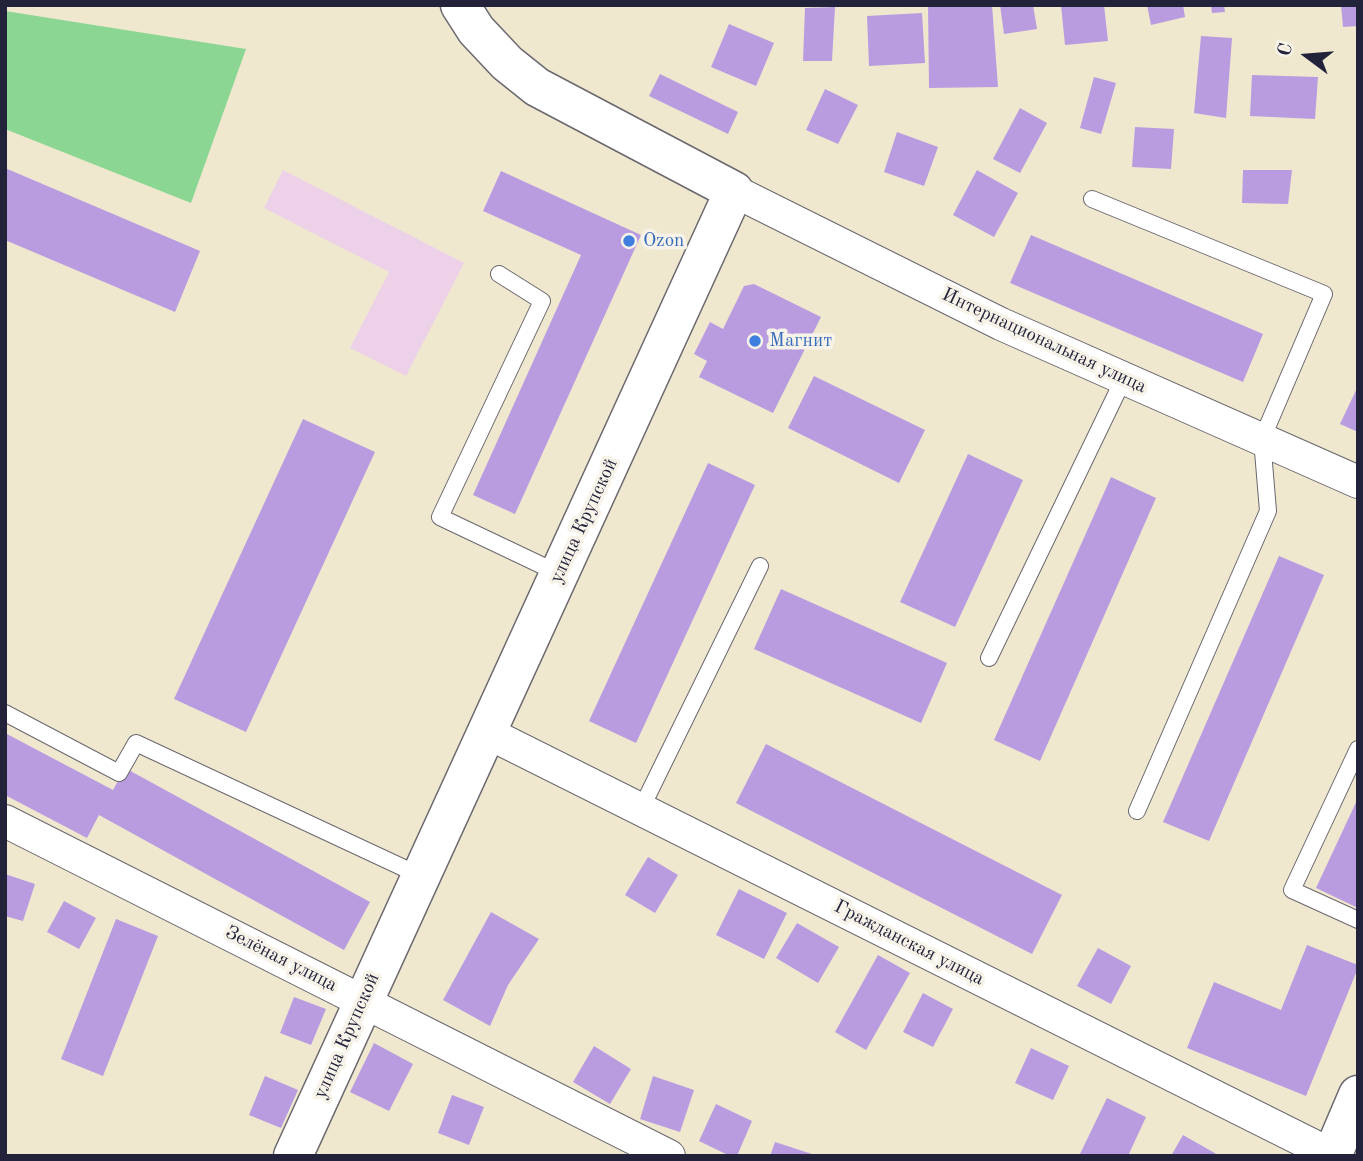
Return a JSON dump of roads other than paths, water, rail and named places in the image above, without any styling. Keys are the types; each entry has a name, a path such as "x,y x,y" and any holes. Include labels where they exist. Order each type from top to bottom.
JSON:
{"street":[{"path":"460,5 484,38 507,63 537,87 734,191"},
{"name":"Интернациональная улица","path":"734,191 1000,324 1358,482"},
{"name":"улица Крупской","path":"293,1156 734,191"},
{"name":"Гражданская улица","path":"486,732 1332,1155"},
{"name":"Зелёная улица","path":"5,821 669,1156"},
{"path":"1332,1155 1358,1095"}],"lane":[{"path":"1092,199 1324,295 1262,439 1268,511 1137,811"},
{"path":"499,274 542,301 440,517 560,573"},
{"path":"989,658 1124,378"},
{"path":"641,809 761,566"},
{"path":"5,713 119,773 136,743 422,877"},
{"path":"1358,749 1292,890 1358,920"}],"place":[{"name":"Ozon","path":"629,241"},
{"name":"Магнит","path":"755,341"}]}
